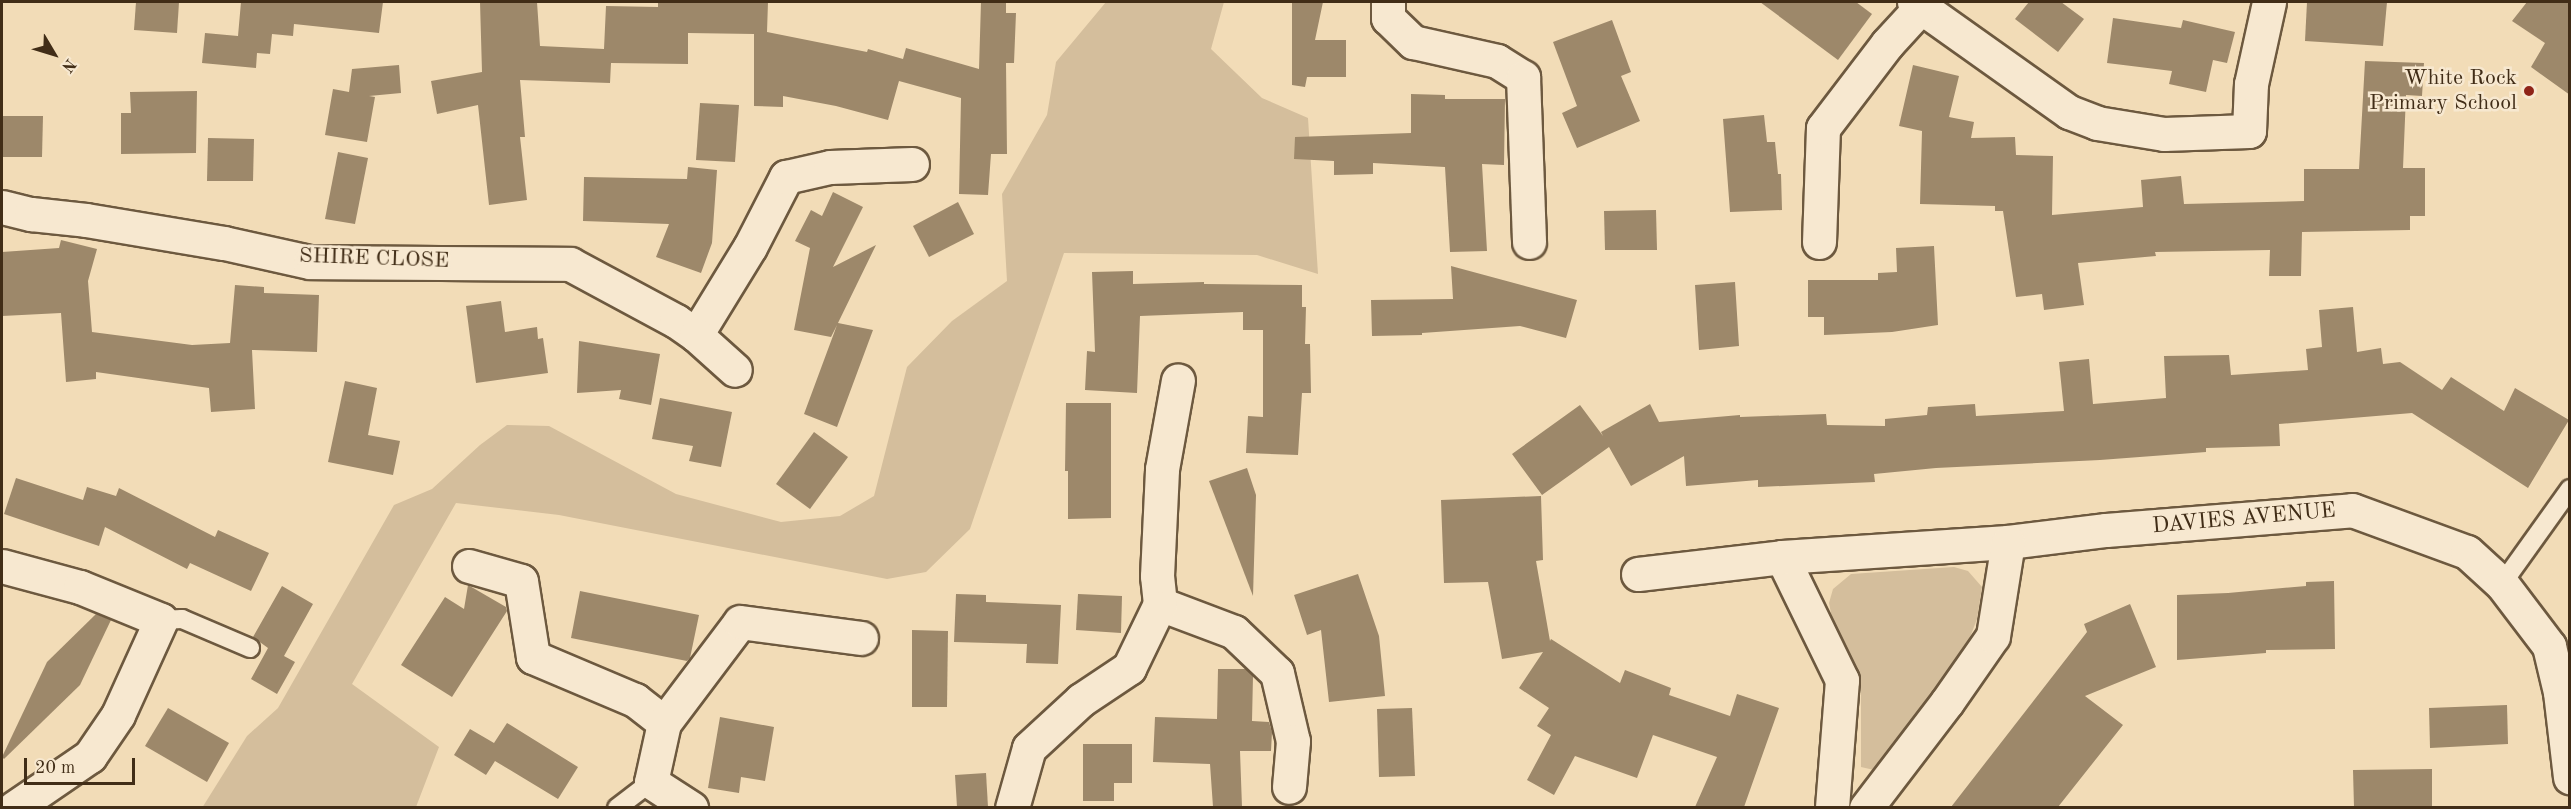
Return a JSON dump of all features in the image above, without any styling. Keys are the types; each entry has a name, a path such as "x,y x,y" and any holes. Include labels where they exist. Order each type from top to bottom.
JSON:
{"street":[{"path":"1388,2 1388,18 1413,42 1497,61 1523,77 1529,242"},
{"path":"1819,242 1823,128 1917,4 2069,112 2097,123 2164,134 2249,130 2251,84 2269,2"},
{"path":"696,335 750,247 786,177 830,167 912,164"},
{"name":"SHIRE CLOSE","path":"2,207 31,214 86,220 224,243 310,262 570,264 676,321 696,335 735,370"},
{"path":"1012,807 1029,748 1082,700 1129,668 1160,604 1157,576 1162,469 1178,380"},
{"name":"DAVIES AVENUE","path":"1638,574 1782,557 2008,542 2045,536 2352,510 2467,552 2502,584 2549,646 2560,692 2570,777"},
{"path":"1866,807 1947,702 1993,636 2008,542"},
{"path":"1782,557 1842,680 1832,807"},
{"path":"2,566 80,587 161,620 118,715 90,756 14,807"},
{"path":"469,567 521,581 533,657 635,700 664,723"},
{"path":"1160,604 1234,632 1277,672 1293,741 1289,787"},
{"path":"691,807 651,782 664,723 740,622 861,638"}],"lane":[{"path":"2502,584 2570,489"},
{"path":"161,620 182,619 250,648"},
{"path":"617,807 651,782"}],"shaded area":[{"path":"1106,2 1224,2 1211,49 1262,98 1308,118 1318,274 1257,255 1064,253 970,529 926,572 887,579 559,515 456,503 352,684 439,747 416,807 202,808 247,736 278,708 394,505 432,489 480,445 507,425 549,426 676,494 781,522 840,516 874,496 907,367 952,321 1007,281 1002,194 1047,115 1056,62"},
{"path":"1954,567 1968,571 1982,587 1977,619 1964,653 1889,757 1874,770 1861,767 1861,676 1832,618 1829,603 1833,589 1851,574"}],"building":[{"path":"136,2 179,2 177,33 134,30"},
{"path":"241,2 383,2 379,33 294,24 293,36 272,34 270,54 257,53 256,68 202,63 205,33 238,36"},
{"path":"480,2 537,2 540,46 604,49 606,6 658,7 658,2 768,2 767,32 867,52 868,49 903,59 906,48 979,69 981,2 1006,2 1006,13 1016,13 1014,63 1006,63 1007,154 991,154 988,195 959,194 961,98 899,81 888,120 836,106 783,96 783,107 754,106 754,34 688,33 688,64 611,63 610,83 520,80 525,137 520,137 527,200 489,205 478,105 437,114 431,81 482,72"},
{"path":"1292,2 1323,2 1315,40 1346,40 1346,77 1307,77 1305,87 1292,85"},
{"path":"1760,2 1856,2 1872,14 1838,60"},
{"path":"2029,2 2061,2 2084,19 2058,52 2015,19"},
{"path":"2307,2 2387,2 2383,46 2305,41"},
{"path":"2527,2 2570,2 2570,95 2531,67 2545,43 2512,21"},
{"path":"2113,18 2181,28 2183,20 2235,32 2227,63 2213,60 2206,92 2169,84 2172,71 2107,63"},
{"path":"1612,20 1631,72 1621,76 1640,121 1577,148 1562,113 1577,106 1553,42"},
{"path":"2365,61 2424,63 2422,96 2406,95 2403,168 2425,168 2425,216 2410,216 2410,230 2302,232 2301,276 2269,276 2270,250 2155,252 2156,256 2078,263 2084,305 2044,310 2042,294 2016,297 2003,211 1995,211 1995,206 1920,204 1922,131 1899,126 1913,65 1959,76 1949,117 1974,122 1971,138 2015,137 2016,155 2053,156 2052,215 2143,207 2141,180 2181,176 2184,204 2304,201 2304,169 2359,169"},
{"path":"399,65 401,93 369,96 375,97 367,142 325,135 333,89 349,92 352,69"},
{"path":"197,91 196,153 121,154 121,113 131,113 130,92"},
{"path":"1411,94 1445,95 1445,99 1505,99 1504,165 1482,164 1487,251 1450,252 1445,167 1373,163 1373,174 1334,175 1334,161 1294,159 1295,137 1411,133"},
{"path":"700,103 739,105 735,162 696,160"},
{"path":"1764,115 1767,142 1775,142 1778,174 1781,174 1782,210 1730,212 1723,119"},
{"path":"2,116 43,116 42,157 2,157"},
{"path":"208,138 254,139 253,181 207,181"},
{"path":"338,152 368,158 355,224 325,219"},
{"path":"688,167 717,170 712,243 701,273 656,257 669,224 583,221 584,177 687,179"},
{"path":"833,192 863,207 833,267 876,245 838,323 873,330 837,427 804,414 837,325 831,337 794,330 810,248 795,241 811,210 822,216"},
{"path":"958,202 974,234 929,257 913,226"},
{"path":"1656,210 1657,250 1605,250 1604,211"},
{"path":"61,240 97,249 88,281 92,332 192,345 230,343 235,285 264,287 264,293 319,295 317,352 252,350 255,409 211,412 209,388 96,372 96,379 66,382 61,313 2,316 2,252 59,248"},
{"path":"1934,246 1938,325 1892,332 1824,335 1824,317 1808,317 1808,280 1878,280 1878,273 1897,272 1896,248"},
{"path":"1451,266 1577,300 1566,338 1520,326 1422,333 1422,335 1372,336 1371,300 1453,299"},
{"path":"1133,271 1133,284 1204,282 1204,284 1302,285 1302,307 1306,307 1305,344 1310,344 1311,393 1302,393 1298,455 1246,453 1248,416 1263,417 1263,330 1243,330 1243,312 1140,316 1137,393 1085,390 1087,351 1095,352 1092,272"},
{"path":"1735,282 1739,346 1699,350 1695,285"},
{"path":"501,301 505,332 537,327 538,339 543,338 548,373 476,383 466,306"},
{"path":"2353,307 2357,352 2381,348 2383,364 2400,362 2442,390 2451,377 2504,411 2515,388 2569,420 2528,488 2412,413 2279,424 2280,446 2206,448 2206,452 2100,460 1936,468 1874,474 1875,482 1758,487 1758,480 1686,486 1684,456 1631,486 1609,447 1542,495 1512,454 1580,405 1603,436 1601,432 1650,404 1659,422 1740,415 1740,417 1826,414 1827,425 1885,426 1885,419 1927,415 1928,407 1975,404 1976,416 2064,411 2059,362 2089,359 2093,404 2166,398 2164,356 2229,355 2231,375 2308,370 2306,349 2322,347 2319,310"},
{"path":"579,341 660,354 651,405 619,399 621,390 577,393"},
{"path":"345,381 377,388 368,435 400,441 393,475 328,462"},
{"path":"660,398 732,412 721,467 689,461 693,446 652,439"},
{"path":"1066,403 1111,403 1111,518 1068,519 1068,471 1065,471"},
{"path":"814,432 848,457 810,509 776,484"},
{"path":"1247,468 1256,495 1253,596 1209,481"},
{"path":"16,478 83,500 87,487 116,496 119,488 215,537 218,530 269,553 251,591 190,563 187,569 105,527 99,546 4,514"},
{"path":"1541,496 1543,560 1536,561 1550,641 1551,639 1620,683 1625,670 1671,688 1669,695 1730,716 1737,694 1779,708 1744,807 1695,807 1717,757 1653,735 1637,778 1575,756 1554,795 1527,780 1551,735 1537,726 1549,708 1519,688 1543,652 1502,659 1488,582 1444,583 1441,500"},
{"path":"1358,574 1379,636 1385,696 1329,702 1321,630 1307,635 1294,595"},
{"path":"2334,581 2335,649 2266,650 2266,653 2177,660 2177,595 2228,593 2306,586 2306,582"},
{"path":"468,585 506,607 507,611 452,697 401,665 445,597 464,609"},
{"path":"282,586 313,604 284,656 295,662 277,694 251,679 268,648 253,637"},
{"path":"580,591 699,615 690,658 687,661 571,638"},
{"path":"956,594 986,595 986,602 1061,605 1058,664 1026,663 1027,644 954,642"},
{"path":"1078,594 1122,596 1121,633 1076,630"},
{"path":"2130,604 2156,667 2085,696 2123,725 2058,807 1951,807 2087,632 2084,624"},
{"path":"96,614 111,620 80,685 4,759 2,757 47,662"},
{"path":"912,630 948,631 947,707 912,707"},
{"path":"1218,669 1246,669 1253,676 1252,721 1269,722 1272,732 1271,751 1240,751 1242,807 1213,807 1210,764 1153,762 1155,717 1217,719"},
{"path":"2507,705 2508,744 2430,748 2429,708"},
{"path":"168,708 229,743 207,782 145,746"},
{"path":"1412,708 1415,776 1379,777 1377,709"},
{"path":"720,717 774,727 765,781 741,777 739,793 708,788"},
{"path":"507,723 578,767 558,799 495,761 486,775 454,755 470,729 494,743"},
{"path":"1083,744 1132,744 1132,783 1114,783 1114,801 1083,801"},
{"path":"2432,769 2432,806 2354,807 2353,770"},
{"path":"986,773 988,807 957,807 955,775"}],"place":[{"name":"White Rock Primary School","path":"2529,91"}]}
